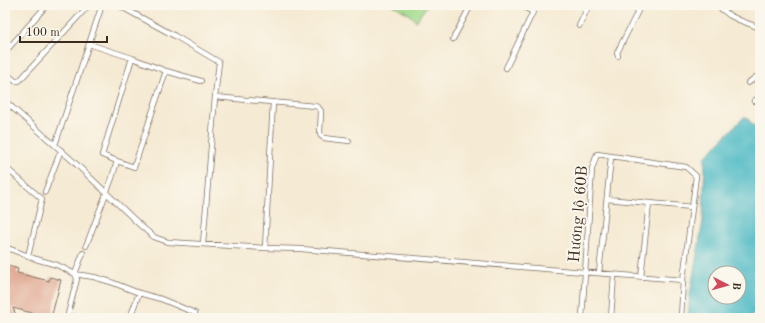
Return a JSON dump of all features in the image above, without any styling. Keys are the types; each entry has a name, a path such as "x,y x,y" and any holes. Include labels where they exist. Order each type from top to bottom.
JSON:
{"street":[{"path":"5,52 47,5"},
{"path":"5,73 15,81 19,81 89,5"},
{"path":"55,145 102,5"},
{"path":"118,5 219,62 203,244"},
{"path":"452,39 471,5"},
{"path":"506,68 533,12 520,5"},
{"path":"579,26 589,5"},
{"path":"618,56 617,53 641,5"},
{"path":"717,5 729,15 760,28"},
{"path":"722,10 727,5"},
{"path":"89,44 166,71 201,81"},
{"path":"132,58 102,155 116,161 134,167 166,71"},
{"path":"748,83 760,74"},
{"path":"754,101 760,96"},
{"path":"215,97 315,106 321,111 321,136 324,138 349,141"},
{"path":"5,101 61,150 154,237 168,242 301,249 585,272 582,318"},
{"path":"265,248 274,102"},
{"path":"45,192 61,150"},
{"name":"Hương lộ 60B","path":"597,154 686,167 696,176 692,207 683,280 585,272 592,169 597,154"},
{"path":"599,274 611,157"},
{"path":"86,246 112,178 116,161"},
{"path":"5,167 42,199 28,256"},
{"path":"607,199 692,207"},
{"path":"640,277 649,203"},
{"path":"5,247 57,265 75,274 82,276 94,276 139,293 161,299 195,313 194,318"},
{"path":"74,318 67,316 77,279 75,274 83,253"},
{"path":"611,318 614,275"},
{"path":"681,318 683,280"},
{"path":"130,318 139,293"}],"green space":[{"path":"393,5 427,5 416,21 409,14"}],"water":[{"path":"745,116 760,132 760,302 751,318 688,318 690,294 703,221 705,157"}],"building":[{"path":"6,265 18,269 17,273 49,281 50,277 61,280 51,318 39,318 40,315 13,308 17,318 5,318"}]}
